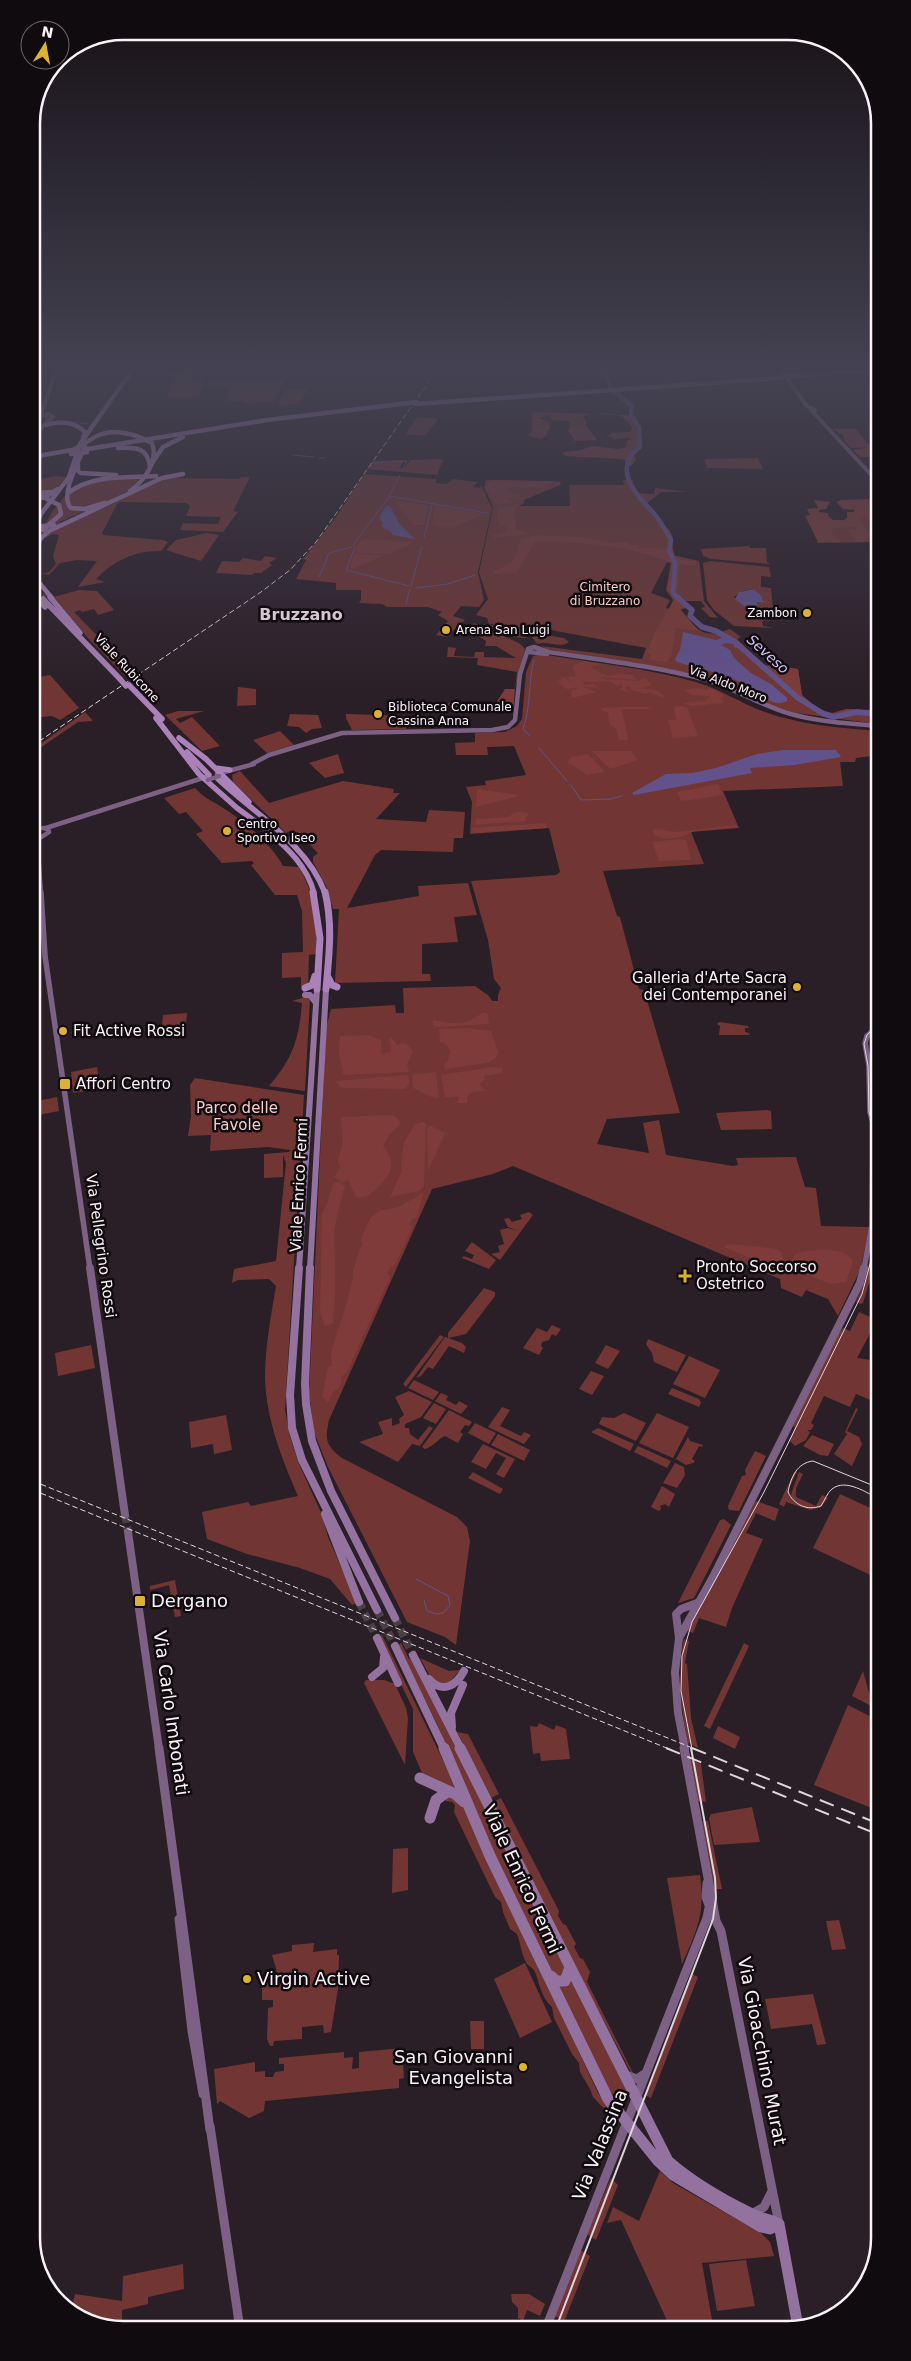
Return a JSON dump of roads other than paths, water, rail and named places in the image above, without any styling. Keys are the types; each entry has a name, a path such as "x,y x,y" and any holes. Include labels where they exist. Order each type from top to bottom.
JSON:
{"highway":[{"path":"71,476 66,497 68,506 75,509 88,509 105,503"},
{"path":"40,530 46,516 72,476"},
{"path":"91,510 130,491 145,476"},
{"path":"66,497 74,488 91,482 154,476"},
{"path":"40,524 54,525 162,478 172,476"},
{"path":"40,499 57,490 70,480"},
{"path":"40,519 43,512 70,480"},
{"path":"40,492 44,493 57,490"},
{"path":"40,541 46,533 130,491"},
{"path":"40,496 59,505 61,509 61,514 40,534"},
{"path":"40,584 78,634"},
{"name":"Viale Rubicone","path":"40,592 179,738 191,753"},
{"path":"40,600 64,626 78,634"},
{"name":"Viale Rubicone","path":"128,685 156,718 191,753"},
{"path":"156,718 211,777 272,831"},
{"path":"179,738 211,777"},
{"path":"191,753 211,777"},
{"path":"196,782 233,770"},
{"path":"229,781 229,776 233,770"},
{"path":"196,782 211,777 229,781 272,831"},
{"name":"Viale Enrico Fermi","path":"272,831 304,868 317,898 320,929 317,989"},
{"name":"Viale Enrico Fermi","path":"272,831 303,854 312,865 325,890 331,925 326,989"},
{"path":"305,991 312,985 318,973"},
{"path":"327,976 332,985 337,987"}],"main road":[{"name":"Via Aldo Moro","path":"233,770 352,734 499,731 516,724 519,717 524,671 531,653 542,652 702,682 768,711 794,718 823,724 871,727"},
{"path":"211,777 233,770"},
{"path":"41,831 54,825 196,782"},
{"name":"Via Pellegrino Rossi","path":"40,827 41,914 48,982 125,1515"},
{"path":"325,1006 329,1001 331,991 337,987"},
{"name":"Viale Enrico Fermi","path":"317,989 306,1181 290,1395 292,1428 302,1460 377,1610"},
{"name":"Viale Enrico Fermi","path":"326,989 314,1188 305,1384 306,1418 318,1464 395,1618"},
{"path":"305,991 316,1003"},
{"path":"871,1032 864,1043 869,1066 871,1115"},
{"path":"679,1638 713,1577 851,1303 864,1271 871,1230"},
{"path":"302,1460 359,1602"},
{"name":"Via Carlo Imbonati","path":"128,1536 178,1890 199,2057 239,2321"},
{"path":"679,1638 675,1621 676,1614 685,1608 697,1604"},
{"path":"685,1608 688,1611 688,1620"},
{"path":"675,1621 682,1624 688,1620"},
{"path":"377,1638 398,1683"},
{"name":"Via Gioacchino Murat","path":"679,1638 675,1672 678,1713 707,1869 709,1899 721,1931 797,2320"},
{"name":"Viale Enrico Fermi","path":"395,1646 438,1733 470,1810 604,2092 658,2161 682,2181 760,2227 770,2228 779,2224"},
{"path":"372,1677 383,1668 383,1652"},
{"name":"Viale Enrico Fermi","path":"464,1671 460,1681 453,1686 439,1688 432,1684 414,1657 668,2161 680,2171 752,2214 768,2218 779,2224"},
{"path":"454,1737 451,1713 463,1685"},
{"path":"420,1778 431,1787 460,1797 470,1810"},
{"path":"430,1818 436,1800 447,1792"},
{"name":"Via Valassina","path":"549,2321 702,1928 709,1899"},
{"path":"702,1928 712,1925 721,1931"},
{"path":"547,1972 556,1981 564,1981 567,1979 570,1967"},
{"path":"624,2073 637,2079 646,2073"},
{"path":"752,2214 764,2207 772,2190"}],"waterway":[{"path":"399,476 389,496 487,513"},
{"name":"Seveso","path":"628,476 633,488 657,517 671,540 669,551 675,563 673,593 679,598"},
{"path":"353,545 389,497"},
{"path":"424,538 432,505"},
{"path":"411,586 422,546"},
{"path":"319,577 329,553 351,547"},
{"path":"355,547 346,570 409,586"},
{"path":"416,588 448,584 475,575"},
{"path":"406,604 410,589"},
{"name":"Seveso","path":"677,597 692,610 690,616 702,627 716,631 735,642 798,698 824,714 834,717 857,712 871,713"},
{"name":"Seveso","path":"723,635 723,638 728,642 735,642"},
{"path":"530,736 523,729 526,721 534,660"},
{"path":"539,748 567,781"},
{"path":"571,785 581,800 611,799 622,796"},
{"path":"416,1579 448,1596 450,1605 443,1613 437,1614 427,1611 424,1600"}],"tunnel":[{"path":"43,594 46,598"},
{"path":"125,1515 128,1532"},
{"path":"359,1602 377,1638"},
{"path":"377,1610 395,1646"},
{"path":"395,1618 413,1655"}],"tram line":[{"path":"871,1031 867,1035 864,1044 868,1066 869,1112 871,1118"},
{"path":"692,1749 681,1691 682,1656 692,1622 764,1492 862,1294 871,1260"},
{"path":"871,1485 813,1461 807,1462 799,1468 791,1481 788,1492 797,1503 811,1508 821,1506 832,1489 838,1486 850,1486 871,1494"},
{"path":"559,2321 713,1919 716,1898 715,1878 691,1748"}],"railway":[{"path":"40,741 261,592 290,570 316,542 362,476"},
{"path":"40,1484 695,1749"},
{"path":"40,1493 669,1749"},
{"path":"666,1748 871,1832"},
{"path":"692,1748 871,1821"}],"place":[{"name":"Zambon","path":"807,613"},
{"name":"Arena San Luigi","path":"446,630"},
{"name":"Biblioteca Comunale Cassina Anna","path":"378,714"},
{"name":"Centro Sportivo Iseo","path":"227,831"},
{"name":"Galleria d'Arte Sacra dei Contemporanei","path":"797,987"},
{"name":"Fit Active Rossi","path":"63,1031"},
{"name":"Affori Centro","path":"65,1084"},
{"name":"Pronto Soccorso Ostetrico","path":"685,1276"},
{"name":"Dergano","path":"140,1601"},
{"name":"Virgin Active","path":"247,1979"},
{"name":"San Giovanni Evangelista","path":"523,2067"}],"district":[{"name":"Bruzzano","path":"301,614"}],"park label":[{"name":"Cimitero di Bruzzano","path":"605,594"},
{"name":"Parco delle Favole","path":"237,1116"}]}
